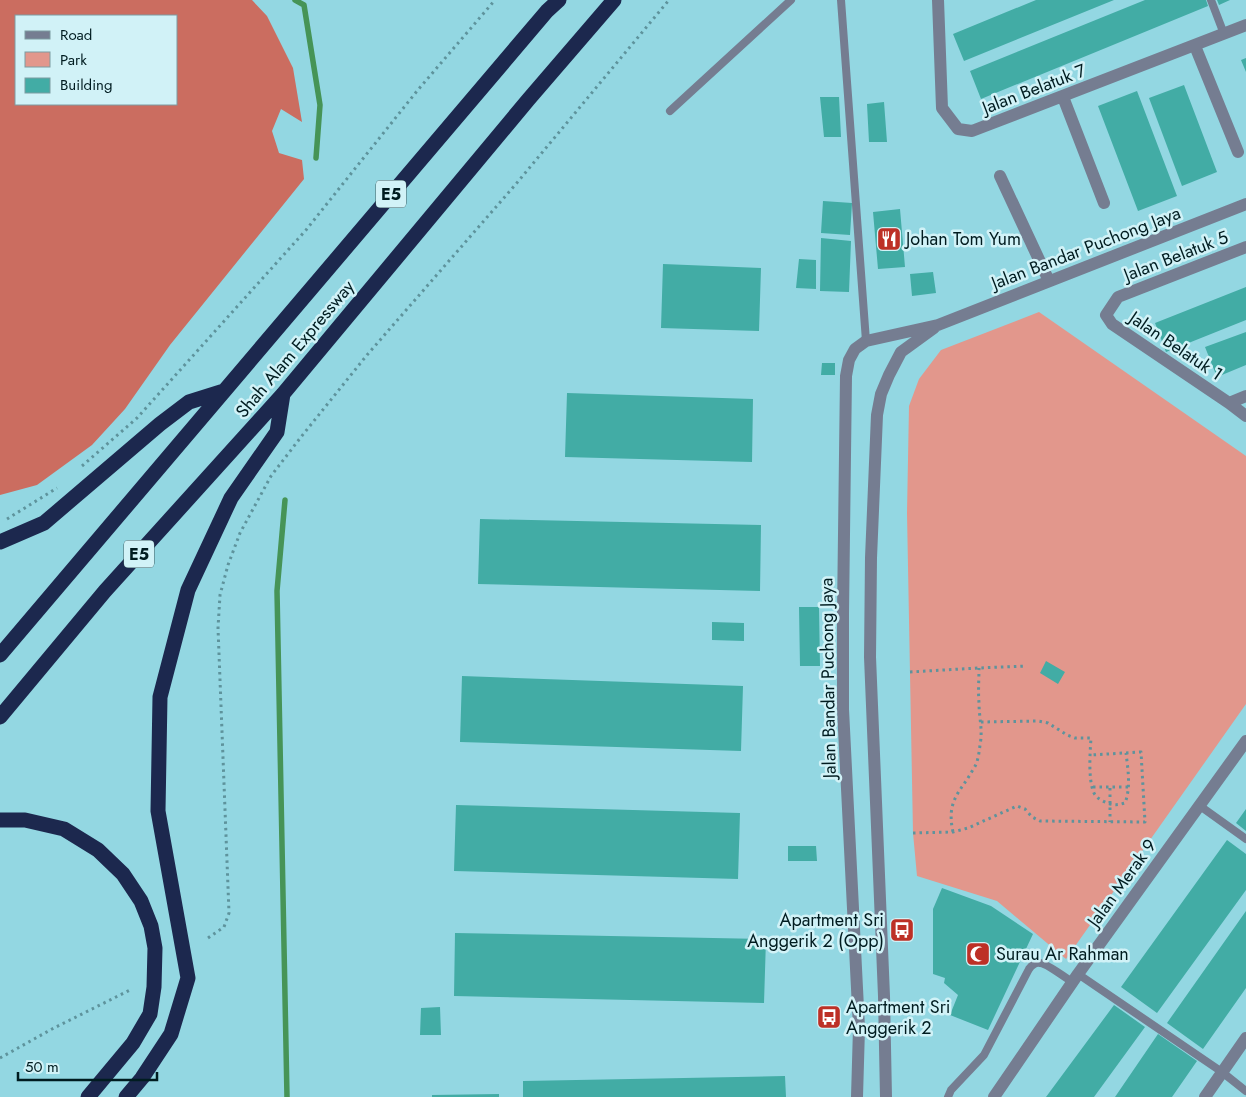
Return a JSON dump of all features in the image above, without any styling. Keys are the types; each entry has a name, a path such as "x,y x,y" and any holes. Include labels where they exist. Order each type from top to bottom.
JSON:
{"highway":[{"name":"Shah Alam Expressway","path":"0,655 559,0"},
{"name":"Shah Alam Expressway","path":"0,718 105,592 283,394 528,100 614,0"},
{"path":"0,542 44,523 160,424 189,402 224,391"},
{"path":"126,1097 142,1078 171,1034 188,978 158,811 160,697 188,590 231,498 277,432 283,394"},
{"path":"0,820 25,820 64,829 98,850 124,874 141,900 151,926 155,948 154,987 150,1014 133,1043 88,1097"}],"street":[{"name":"Jalan Belatuk 7","path":"938,0 942,108 958,129 972,131 1246,25"},
{"path":"1195,46 1238,152"},
{"path":"1063,97 1104,203"},
{"path":"1000,176 1049,281"},
{"name":"Jalan Bandar Puchong Jaya","path":"857,1097 859,1028 843,709 846,376 849,360 855,349 866,340 938,325 1246,204"},
{"name":"Jalan Belatuk 5","path":"1118,297 1246,247"},
{"name":"Jalan Belatuk 1","path":"1118,297 1106,314 1112,324 1229,402 1246,416"},
{"name":"Jalan Bandar Puchong Jaya","path":"886,1097 884,996 870,657 871,558 877,415 881,394 901,352 938,325"},
{"path":"1229,402 1246,396"},
{"name":"Jalan Merak 9","path":"994,1097 1075,978 1246,741"},
{"path":"1205,1097 1246,1038"}],"lane":[{"path":"670,111 791,0"},
{"path":"841,0 866,340"},
{"path":"1212,0 1224,34"},
{"path":"1200,806 1246,839"},
{"path":"948,1097 951,1090 984,1055 1029,969 1033,964 1039,962 1075,978 1222,1072 1246,1090"}],"path":[{"path":"80,468 137,418 306,230 417,91 495,0"},
{"path":"208,938 224,927 230,913 218,628 220,594 240,533 271,476 367,355 516,184 669,0"},
{"path":"0,523 58,487"},
{"path":"910,672 1026,666"},
{"path":"953,832 951,820 952,806 956,796 976,766 980,743 982,729 979,701 979,668"},
{"path":"981,722 1038,721 1048,723 1075,738 1091,738 1091,780 1094,794 1103,802 1117,806 1125,803 1128,794 1126,753"},
{"path":"913,833 953,832 968,828 1017,806 1025,809 1032,817 1040,821 1145,822 1141,752 1090,755"},
{"path":"1093,787 1128,787"},
{"path":"1110,788 1110,822"},
{"path":"0,1058 52,1029 132,989"}],"green space":[{"path":"1039,312 1246,456 1246,704 1066,959 997,901 917,876 913,833 907,513 909,406 919,379 941,350"}],"shaded area":[{"path":"0,0 252,0 267,16 293,68 302,122 281,109 272,131 279,153 302,160 304,179 170,345 125,409 92,445 37,485 0,495"}],"building":[{"path":"1036,0 1114,0 964,61 953,34"},
{"path":"1145,0 1206,0 1208,6 981,99 970,71"},
{"path":"1217,0 1230,0 1219,5"},
{"path":"1246,58 1246,72 1241,60"},
{"path":"1184,85 1217,172 1182,186 1149,98"},
{"path":"1137,91 1177,196 1138,211 1098,106"},
{"path":"820,97 839,97 841,137 824,137"},
{"path":"884,102 887,142 869,142 867,104"},
{"path":"823,201 852,203 850,235 821,233"},
{"name":"Johan Tom Yum","path":"900,209 905,267 878,269 873,212"},
{"path":"821,238 851,241 849,292 820,291"},
{"path":"799,259 816,260 816,289 796,288"},
{"path":"663,264 761,268 759,331 661,328"},
{"path":"933,272 936,293 912,296 910,274"},
{"path":"1246,287 1246,320 1166,352 1155,323"},
{"path":"1246,332 1246,365 1217,377 1205,347"},
{"path":"822,363 835,363 835,375 821,375"},
{"path":"567,393 753,399 752,462 565,457"},
{"path":"480,519 761,525 760,591 478,584"},
{"path":"799,607 819,607 820,666 800,666"},
{"path":"712,622 744,623 744,641 712,640"},
{"path":"1046,661 1065,672 1058,684 1040,673"},
{"path":"462,676 743,686 741,751 460,742"},
{"path":"456,805 740,813 738,879 454,871"},
{"path":"1246,809 1246,831 1236,823"},
{"path":"1227,840 1246,854 1246,890 1157,1013 1121,987"},
{"path":"788,846 816,846 817,861 788,861"},
{"name":"Surau Ar Rahman","path":"942,888 991,906 1033,934 988,1030 950,1015 958,995 944,983 945,978 933,974 933,909"},
{"path":"1246,911 1246,988 1203,1049 1167,1023"},
{"path":"455,933 766,939 764,1003 454,996"},
{"path":"1114,1005 1145,1027 1094,1097 1046,1097"},
{"path":"440,1007 441,1035 420,1035 421,1008"},
{"path":"1158,1034 1197,1061 1172,1097 1115,1097"},
{"path":"785,1076 786,1097 523,1097 523,1081"},
{"path":"499,1094 499,1097 432,1097 432,1095"}],"waterway":[{"path":"295,0 304,5 320,105 316,158"},
{"path":"285,500 277,591 287,1097"}],"place":[{"name":"Johan Tom Yum","path":"889,239"},
{"name":"Apartment Sri Anggerik 2 (Opp)","path":"902,930"},
{"name":"Surau Ar Rahman","path":"978,954"},
{"name":"Apartment Sri Anggerik 2","path":"829,1017"}]}
